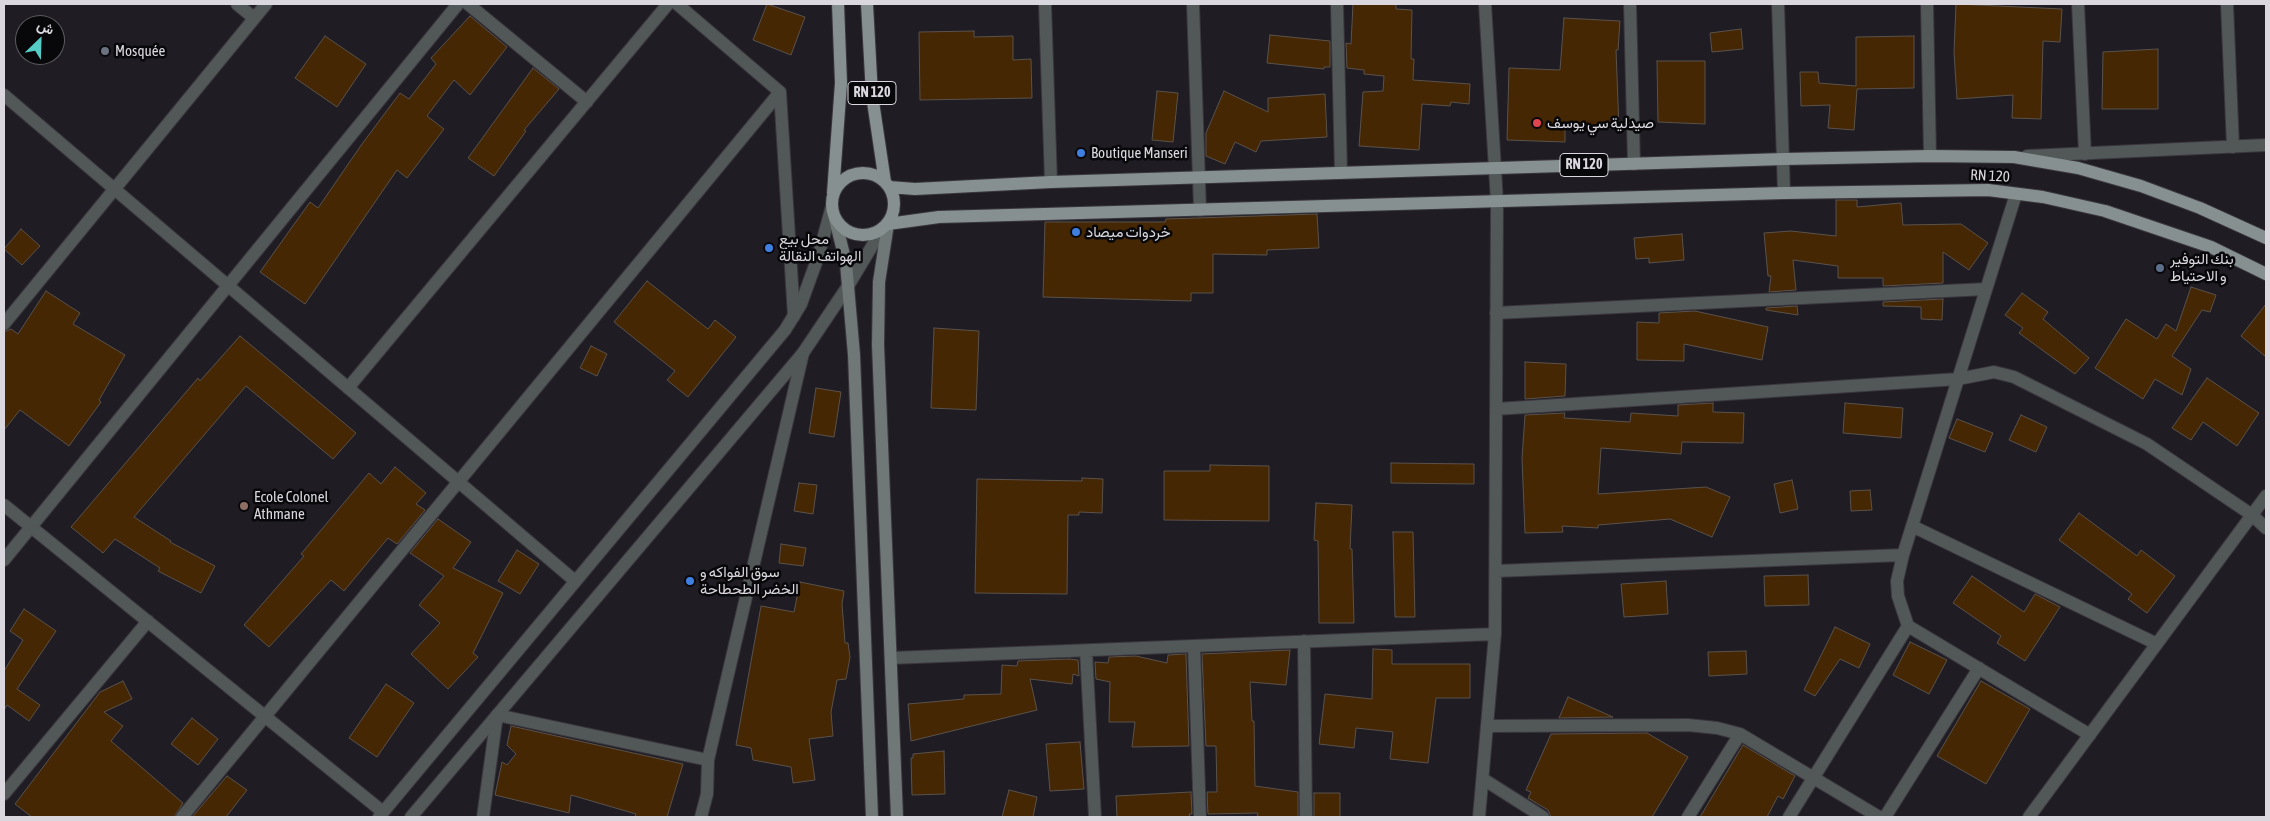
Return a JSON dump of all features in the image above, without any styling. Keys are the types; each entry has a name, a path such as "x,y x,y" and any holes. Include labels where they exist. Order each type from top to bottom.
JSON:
{"main road":[{"name":"RN 120","path":"833,207 841,83 838,4"},
{"name":"RN 120","path":"867,4 872,95 887,185 915,189 1050,182 1784,159 1930,156 2014,157 2078,168 2141,186 2200,208 2266,238"},
{"path":"833,207 842,227 851,233 861,236 872,234 885,226 893,214 895,203 887,185 876,176 865,173 846,178 838,186 833,207 846,263 854,355 872,817"},
{"name":"RN 120","path":"885,226 939,217 1784,193 1988,190 2043,197 2105,211 2211,247 2266,274"},
{"path":"885,226 879,282 878,345 897,817"}],"street":[{"path":"237,4 254,18"},
{"path":"4,324 266,4"},
{"path":"4,560 458,4"},
{"path":"468,4 587,102"},
{"path":"348,388 668,4"},
{"path":"677,4 780,92 794,316"},
{"path":"1045,4 1050,182"},
{"path":"1193,4 1200,210"},
{"path":"1337,4 1341,173"},
{"path":"1479,817 1495,634 1496,571 1497,202 1485,4"},
{"path":"1630,4 1634,164"},
{"path":"1778,4 1784,193"},
{"path":"1927,4 1930,156"},
{"path":"2078,4 2084,154"},
{"path":"2227,4 2233,147"},
{"path":"182,817 457,481 780,92"},
{"path":"4,95 575,581"},
{"path":"2014,157 2266,146"},
{"path":"2016,194 1903,555 1897,581 1898,596 1908,626 2090,735"},
{"path":"4,504 265,716 381,815 786,330 801,304 833,207"},
{"path":"411,817 802,353 848,286 885,226"},
{"path":"1496,313 1986,289"},
{"path":"708,817 708,760 802,353"},
{"path":"1496,409 1958,379 1994,372 2014,377 2147,444 2252,515 2266,528"},
{"path":"2029,817 2266,496"},
{"path":"1912,526 2157,644"},
{"path":"1496,571 1903,555"},
{"path":"4,794 148,621"},
{"path":"1789,817 1908,626"},
{"path":"891,658 1495,634"},
{"path":"1304,642 1306,817"},
{"path":"1194,646 1200,817"},
{"path":"1086,651 1095,817"},
{"path":"1885,817 1979,668"},
{"path":"497,715 708,760"},
{"path":"483,817 497,715"},
{"path":"1487,726 1688,726 1717,728 1740,734 1815,777 1879,817"},
{"path":"1688,817 1740,734"},
{"path":"1483,779 1543,817"},
{"path":"701,817 707,794"}],"building":[{"path":"767,4 805,17 791,55 753,40"},
{"path":"1353,4 1396,4 1396,9 1412,10 1411,59 1414,59 1413,80 1470,84 1469,104 1451,102 1450,106 1422,104 1419,150 1359,146 1363,92 1383,91 1384,76 1364,74 1364,70 1347,68 1346,43 1351,44"},
{"path":"1956,4 2062,9 2060,42 2043,41 2041,119 2012,118 2013,95 1957,99 1954,52"},
{"path":"470,16 507,47 470,95 454,80 427,116 444,129 407,178 397,170 305,304 260,272 310,202 318,208 400,93 409,99 436,64 431,58"},
{"path":"1564,18 1620,21 1618,50 1616,50 1619,128 1565,129 1565,142 1507,140 1509,68 1560,70"},
{"path":"1741,29 1743,49 1712,52 1710,33"},
{"path":"974,31 974,37 1013,36 1013,60 1031,59 1032,98 920,100 919,32"},
{"path":"1270,35 1330,41 1330,67 1324,67 1324,69 1267,63"},
{"path":"325,36 366,64 337,107 295,78"},
{"path":"1914,36 1914,88 1857,89 1854,130 1828,128 1830,105 1801,106 1800,72 1818,72 1819,83 1856,86 1856,37"},
{"path":"2158,49 2158,109 2102,109 2103,52"},
{"path":"1657,61 1705,61 1705,124 1658,122"},
{"path":"533,68 559,89 524,130 526,131 494,176 468,158"},
{"path":"1157,91 1178,93 1173,142 1152,140"},
{"path":"1224,91 1268,112 1268,98 1325,94 1327,137 1261,141 1256,152 1235,142 1225,164 1206,156 1206,133"},
{"path":"1836,200 1857,200 1857,207 1901,203 1903,225 1961,224 1988,243 1969,270 1943,252 1943,283 1883,286 1883,278 1838,278 1838,266 1793,260 1796,290 1769,292 1771,276 1768,276 1764,233 1791,231 1836,236"},
{"path":"1317,214 1319,248 1267,250 1267,255 1213,254 1213,293 1191,293 1191,301 1043,297 1045,222 1165,222 1166,219"},
{"path":"21,229 40,246 22,265 4,249"},
{"path":"1682,234 1684,260 1649,263 1649,258 1636,259 1634,238"},
{"path":"647,281 708,329 715,320 736,337 688,397 667,380 675,371 614,322"},
{"path":"2191,287 2216,295 2210,312 2202,310 2172,356 2191,369 2182,395 2155,379 2143,399 2095,368 2126,319 2157,339 2166,324 2176,331"},
{"path":"46,291 80,313 73,324 125,355 99,400 101,402 69,446 20,410 4,430 4,332 11,329 18,334"},
{"path":"2022,293 2048,312 2043,319 2089,358 2075,374 2019,333 2023,328 2005,315"},
{"path":"1943,299 1942,320 1921,319 1921,307 1883,306 1883,302"},
{"path":"2266,304 2266,357 2241,336"},
{"path":"1797,306 1798,315 1766,310 1766,308"},
{"path":"1695,311 1768,327 1762,360 1684,344 1684,361 1637,360 1637,322 1659,323 1659,313"},
{"path":"934,328 979,331 976,410 931,408"},
{"path":"240,336 356,433 333,459 246,386 134,517 170,542 215,566 201,593 158,571 160,568 115,539 103,553 71,527 198,378 200,381"},
{"path":"591,346 607,354 597,376 580,368"},
{"path":"1525,362 1566,364 1565,396 1525,399"},
{"path":"2207,378 2259,413 2237,446 2203,422 2191,440 2172,428"},
{"path":"816,388 841,392 834,437 809,433"},
{"path":"1713,403 1713,412 1744,413 1743,443 1682,442 1681,454 1601,448 1598,494 1706,487 1730,497 1712,537 1670,519 1598,525 1598,528 1562,526 1563,532 1525,533 1522,458 1525,415 1565,413 1564,418 1630,422 1631,413 1678,416 1678,405"},
{"path":"1845,403 1903,408 1901,438 1843,433"},
{"path":"2021,415 2047,427 2036,452 2009,440"},
{"path":"1957,419 1993,433 1985,452 1949,438"},
{"path":"1391,463 1474,464 1474,484 1391,483"},
{"path":"1210,465 1269,466 1269,521 1164,520 1164,471 1210,471"},
{"path":"395,467 426,493 416,504 425,510 397,544 388,538 344,591 331,580 269,647 244,625 304,556 301,554 369,473 381,484"},
{"path":"1082,478 1103,479 1102,513 1079,512 1079,515 1068,515 1067,594 975,593 977,479 1082,481"},
{"path":"1792,480 1798,509 1780,513 1774,484"},
{"path":"799,483 817,485 813,514 794,511"},
{"path":"1870,490 1872,510 1851,511 1850,491"},
{"path":"1316,503 1352,505 1350,549 1352,549 1354,623 1319,623 1318,541 1314,540"},
{"path":"2079,513 2137,556 2141,550 2175,576 2147,613 2128,599 2132,594 2059,540"},
{"path":"438,519 471,542 453,568 503,593 473,653 478,657 448,689 411,654 440,623 419,605 444,576 410,553"},
{"path":"1393,532 1413,532 1415,617 1395,617"},
{"path":"781,544 806,548 803,566 779,563"},
{"path":"517,550 539,564 520,594 498,581"},
{"path":"1808,575 1809,605 1765,606 1764,576"},
{"path":"1972,576 2024,612 2035,594 2060,607 2025,661 1997,643 2001,636 1953,603"},
{"path":"1666,581 1668,614 1624,617 1621,584"},
{"path":"800,582 844,591 842,604 845,643 848,643 850,657 846,679 837,680 831,712 833,736 809,739 815,780 793,783 791,767 753,760 751,748 736,745 761,606 794,612"},
{"path":"24,609 56,631 17,689 40,705 29,721 7,705 4,710 4,671 23,640 10,631"},
{"path":"1835,627 1870,644 1859,668 1840,659 1815,696 1804,690"},
{"path":"1910,642 1947,660 1929,694 1893,675"},
{"path":"1373,649 1392,650 1392,664 1470,664 1470,698 1436,698 1428,763 1390,759 1393,732 1356,728 1354,748 1319,744 1325,694 1372,699"},
{"path":"1290,650 1286,685 1250,682 1252,721 1254,721 1255,786 1298,792 1298,817 1257,817 1258,813 1208,814 1207,792 1217,792 1216,746 1206,746 1202,654"},
{"path":"1746,651 1747,674 1709,676 1708,652"},
{"path":"1186,654 1189,746 1132,747 1135,722 1109,722 1110,682 1096,679 1095,662 1108,663 1109,657 1136,656 1167,663 1168,655"},
{"path":"1078,660 1079,676 1073,674 1072,684 1030,679 1037,710 911,741 908,704 964,699 964,695 1001,694 1002,665 1017,666 1018,661"},
{"path":"123,681 132,699 104,712 123,726 111,741 183,803 174,817 32,817 15,804 100,692"},
{"path":"1981,681 2030,709 1986,784 1937,756"},
{"path":"386,684 414,703 377,757 349,738"},
{"path":"1568,697 1613,717 1559,718"},
{"path":"192,718 218,739 198,765 171,744"},
{"path":"511,726 683,764 667,817 635,817 636,814 571,795 569,813 495,795 502,762 507,765 516,754 507,745"},
{"path":"1647,733 1688,757 1652,817 1551,817 1548,810 1528,798 1531,792 1526,790 1551,734"},
{"path":"1080,742 1084,789 1050,791 1046,744"},
{"path":"1743,745 1795,776 1783,799 1778,796 1767,817 1700,817"},
{"path":"944,751 945,794 912,795 911,758 913,758 913,754"},
{"path":"227,776 247,790 226,817 192,817"},
{"path":"1009,790 1037,797 1033,817 1002,817"},
{"path":"1191,792 1192,814 1189,814 1190,817 1117,817 1116,796"},
{"path":"1314,793 1340,793 1340,817 1314,817"}],"place":[{"name":"Mosquée","path":"105,51"},
{"name":"صيدلية سي يوسف","path":"1537,123"},
{"name":"Boutique Manseri","path":"1081,153"},
{"name":"خردوات ميصاد","path":"1076,232"},
{"name":"محل بيع الهواتف النقالة","path":"769,248"},
{"name":"بنك التوفير و الاحتياط","path":"2160,268"},
{"name":"Ecole Colonel Athmane","path":"244,506"},
{"name":"سوق الفواكه و الخضر الطحطاحة","path":"690,581"}]}
